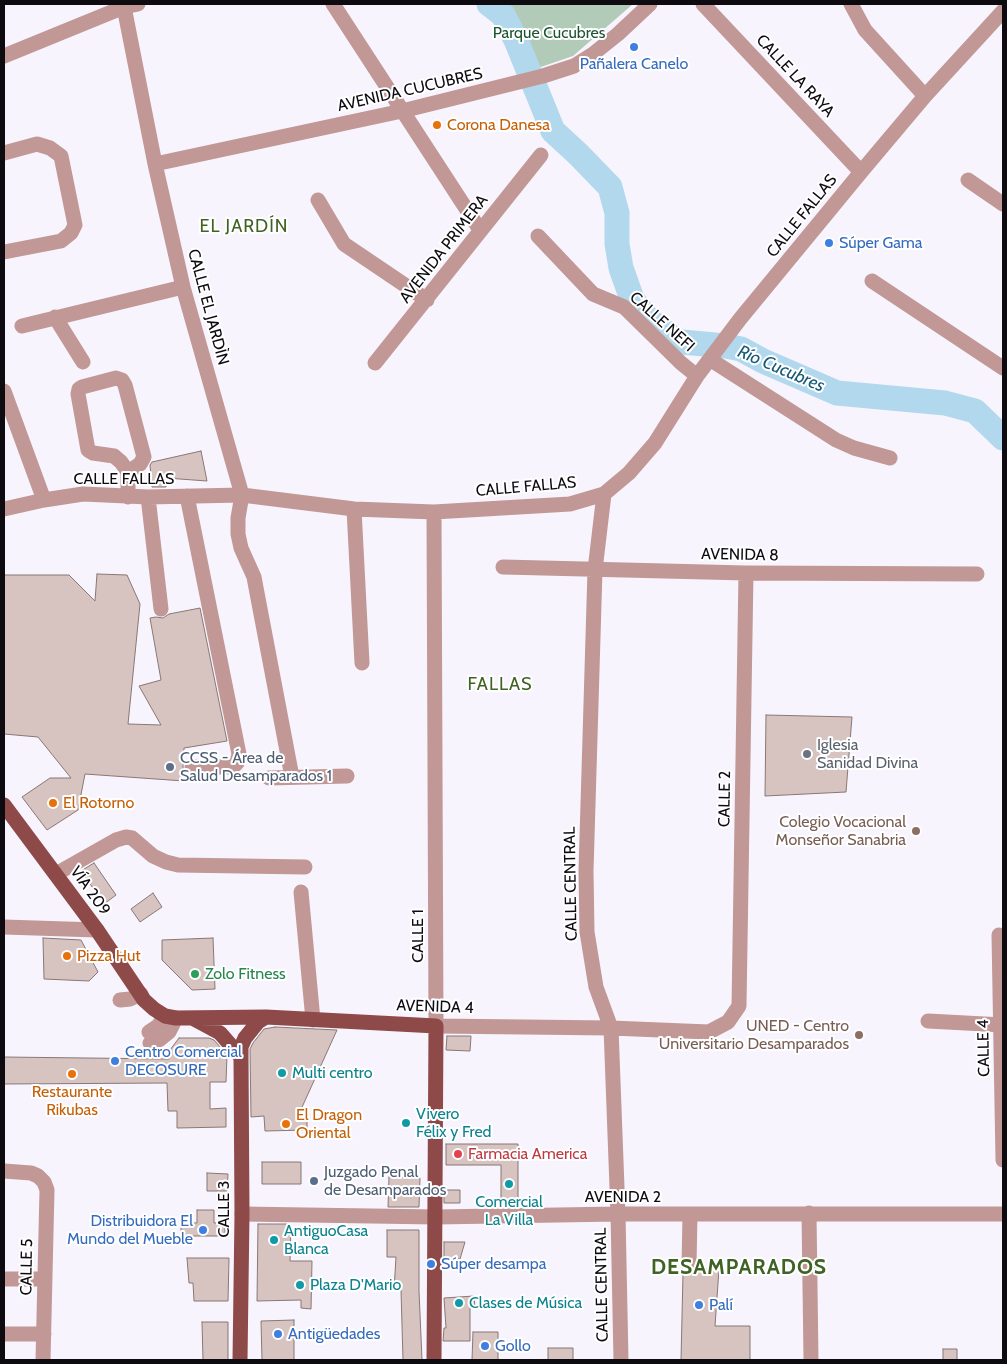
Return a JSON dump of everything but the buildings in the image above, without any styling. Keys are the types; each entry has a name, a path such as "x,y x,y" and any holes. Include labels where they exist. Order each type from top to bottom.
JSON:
{"main road":[{"name":"VÍA 209","path":"4,805 97,930 124,979 143,997"},
{"path":"143,997 154,1009 220,1033 241,1057"},
{"name":"AVENIDA 4","path":"177,1017 266,1017 436,1026"},
{"name":"CALLE 3","path":"240,1360 242,1214 241,1047 245,1038 258,1022 266,1017"},
{"name":"CALLE 1","path":"434,1360 436,1026"}],"street":[{"path":"333,4 480,230"},
{"name":"AVENIDA CUCUBRES","path":"155,164 402,111 543,76 574,66 618,34 650,4"},
{"name":"CALLE LA RAYA","path":"703,4 861,172"},
{"path":"851,4 865,30 925,96"},
{"path":"4,56 131,6"},
{"name":"CALLE EL JARDÌN","path":"131,6 155,164 183,287 242,495"},
{"name":"CALLE FALLAS","path":"4,509 83,494 148,497 242,495 354,510 434,512 570,504 604,494 629,473 654,443 697,376 740,319 861,172 925,96 1003,11"},
{"path":"4,152 37,144 50,148 61,156 75,225 71,233 61,241 4,252"},
{"name":"AVENIDA PRIMERA","path":"375,364 480,230 541,156"},
{"path":"968,180 1003,204"},
{"path":"318,200 344,244 427,300"},
{"name":"CALLE NEFI","path":"538,236 593,294 624,307 681,363 697,376"},
{"path":"872,281 1003,368"},
{"path":"22,326 183,287"},
{"path":"55,317 83,362"},
{"path":"712,358 836,440 854,448 890,458"},
{"path":"128,472 140,464 144,457 125,385 122,380 116,378 82,386 78,394 88,450 93,453 114,456 121,462 128,472 128,496"},
{"path":"4,391 44,500"},
{"name":"CALLE CENTRAL","path":"604,494 595,570 586,871 588,932 596,986 611,1028 621,1360"},
{"path":"242,495 238,518 238,534 241,548 254,577 258,592 292,777"},
{"path":"187,496 239,754 237,763 233,767 192,767"},
{"path":"148,497 161,609"},
{"path":"354,510 362,664"},
{"name":"CALLE 1","path":"434,512 436,1026"},
{"name":"AVENIDA 8","path":"503,567 746,574 977,574"},
{"name":"CALLE 2","path":"728,1022 739,1006 746,574"},
{"path":"270,778 347,776"},
{"path":"56,874 116,840 126,837 132,838 153,856 178,865 305,867"},
{"path":"300,892 313,1020"},
{"path":"14,932 97,930"},
{"name":"CALLE 4","path":"999,935 1003,1160"},
{"path":"120,1000 143,997"},
{"path":"150,1037 159,1040 169,1032 177,1017"},
{"path":"928,1021 1002,1025"},
{"name":"AVENIDA 4","path":"436,1026 611,1028 709,1032 728,1022"},
{"name":"CALLE 5","path":"4,1171 22,1171 38,1176 44,1182 47,1190 43,1360"},
{"path":"808,1213 811,1360"},
{"name":"AVENIDA 2","path":"242,1214 436,1217 618,1214 1003,1214"},
{"path":"689,1266 690,1214"},
{"path":"4,1279 44,1279"},
{"path":"4,1334 44,1334"}],"green space":[{"name":"Parque Cucubres","path":"503,4 633,4 573,56 532,70"}],"waterway":[{"name":"Río Cucubres","path":"489,4 503,15 516,40 553,131 610,187 617,213 617,244 621,268 632,299 649,320 674,339 682,342 741,349 763,361 837,393 945,403 975,411 1003,438"}],"place":[{"name":"Pañalera Canelo","path":"634,47"},
{"name":"Corona Danesa","path":"437,125"},
{"name":"Súper Gama","path":"829,243"},
{"name":"Iglesia Sanidad Divina","path":"807,754"},
{"name":"CCSS - Área de Salud Desamparados 1","path":"170,767"},
{"name":"El Rotorno","path":"53,803"},
{"name":"Colegio Vocacional Monseñor Sanabria","path":"916,831"},
{"name":"Pizza Hut","path":"67,956"},
{"name":"Zolo Fitness","path":"195,974"},
{"name":"UNED - Centro Universitario Desamparados","path":"859,1035"},
{"name":"Centro Comercial DECOSURE","path":"115,1061"},
{"name":"Multi centro","path":"282,1073"},
{"name":"Restaurante Rikubas","path":"72,1074"},
{"name":"Vivero Félix y Fred","path":"406,1123"},
{"name":"El Dragon Oriental","path":"286,1124"},
{"name":"Farmacia America","path":"458,1154"},
{"name":"Juzgado Penal de Desamparados","path":"314,1181"},
{"name":"Comercial La Villa","path":"509,1184"},
{"name":"Distribuidora El Mundo del Mueble","path":"203,1230"},
{"name":"AntiguoCasa Blanca","path":"274,1240"},
{"name":"Súper desampa","path":"431,1264"},
{"name":"Plaza D'Mario","path":"300,1285"},
{"name":"Clases de Música","path":"459,1303"},
{"name":"Palí","path":"699,1305"},
{"name":"Antigüedades","path":"278,1334"},
{"name":"Gollo","path":"485,1346"}],"district":[{"name":"EL JARDÍN","path":"244,227"},
{"name":"FALLAS","path":"500,685"},
{"name":"DESAMPARADOS","path":"739,1268"}]}
